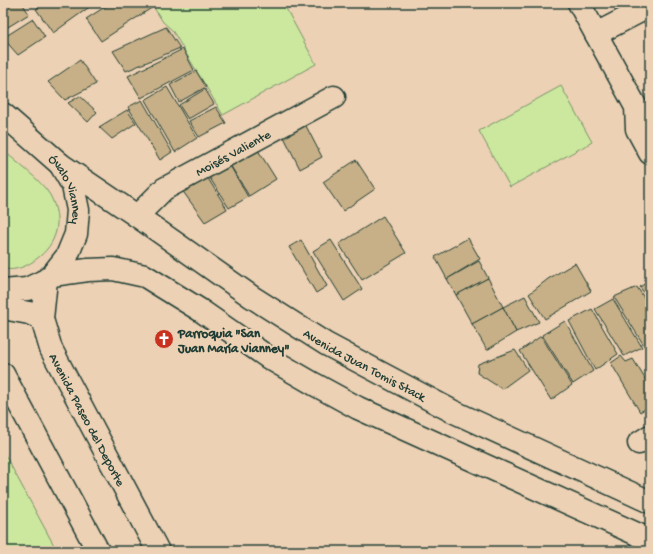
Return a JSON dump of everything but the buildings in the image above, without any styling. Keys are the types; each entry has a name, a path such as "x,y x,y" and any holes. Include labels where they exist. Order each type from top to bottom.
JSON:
{"main road":[{"path":"579,3 636,107 637,129 650,153"},
{"path":"596,34 650,6"},
{"name":"Moisés Valiente","path":"137,216 164,189 334,97"},
{"name":"Óvalo Vianney","path":"3,114 60,164 73,186 78,210 76,234 67,256 49,278 27,290 3,291"},
{"name":"Avenida Juan Tomis Stack","path":"60,164 252,297 326,344 452,411 650,502"},
{"path":"49,278 88,270 113,270 145,276 200,310 269,358 358,408 650,540"},
{"name":"Avenida Paseo del Deporte","path":"49,278 42,319 51,349 158,551"},
{"path":"3,308 29,313 42,319"},
{"path":"3,374 98,551"}],"green space":[{"path":"151,3 283,3 316,64 223,115 172,30 163,22"},
{"path":"561,86 592,142 510,187 479,131"},
{"path":"3,150 46,189 54,204 57,222 53,239 43,254 26,266 12,269 3,269"},
{"path":"3,451 57,551 3,551"}],"place":[{"name":"Parroquia \"San Juan María Vianney\"","path":"164,339"}]}
